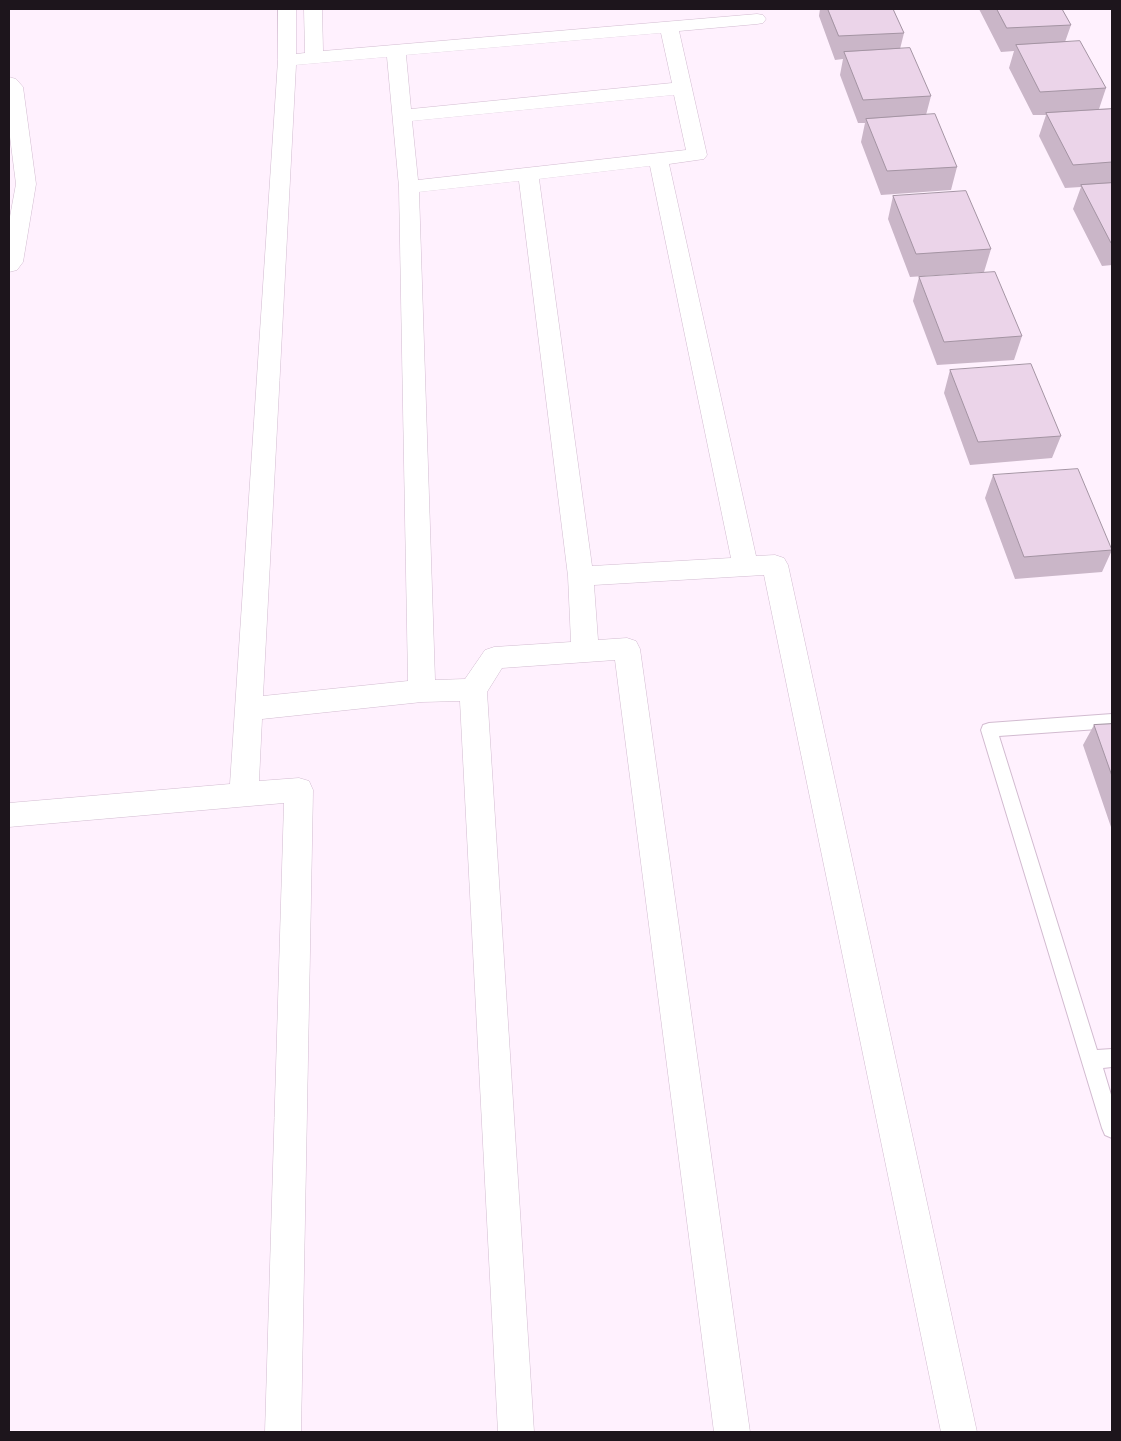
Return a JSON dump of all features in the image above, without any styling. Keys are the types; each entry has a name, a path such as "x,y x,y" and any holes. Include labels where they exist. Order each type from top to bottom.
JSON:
{"street":[{"path":"244,795 286,60 287,9"},
{"path":"313,9 314,57"},
{"path":"286,60 757,19"},
{"path":"409,187 697,155 669,26"},
{"path":"396,50 409,187 422,691"},
{"path":"9,83 13,87 26,184 10,269"},
{"path":"402,116 682,88"},
{"path":"658,160 746,567"},
{"path":"528,174 581,576 585,652"},
{"path":"581,576 775,565 959,1432"},
{"path":"516,1432 473,690 494,658 627,649 732,1432"},
{"path":"250,709 422,691 473,690"},
{"path":"9,815 299,790 283,1432"}],"lane":[{"path":"1112,720 989,730 1112,1128"},
{"path":"1091,1060 1112,1058"}],"building":[{"path":"828,9 893,9 904,33 839,36"},
{"path":"997,9 1062,9 1071,25 1007,28"},
{"path":"1080,41 1106,88 1040,92 1016,45"},
{"path":"910,48 931,96 863,100 844,52"},
{"path":"1112,109 1112,162 1073,165 1046,113"},
{"path":"935,114 957,167 887,171 866,119"},
{"path":"1112,183 1112,243 1111,243 1081,185"},
{"path":"966,191 991,249 916,254 893,196"},
{"path":"995,272 1022,336 944,342 919,277"},
{"path":"1031,364 1061,436 978,442 950,370"},
{"path":"1078,469 1112,550 1024,557 993,475"},
{"path":"1112,724 1112,776 1094,725"}]}
